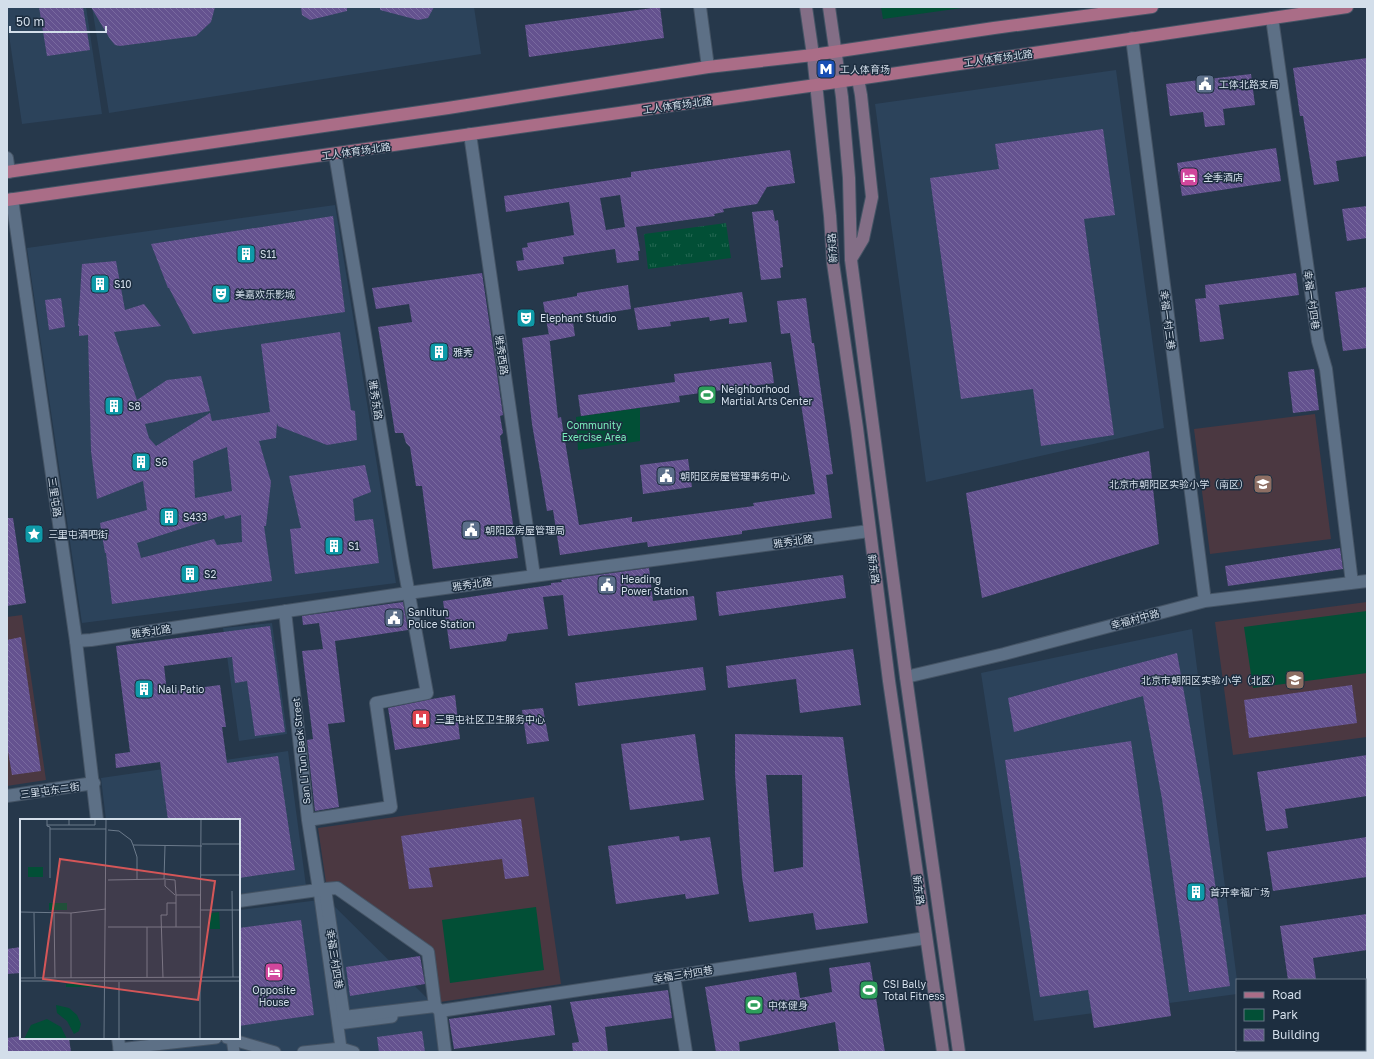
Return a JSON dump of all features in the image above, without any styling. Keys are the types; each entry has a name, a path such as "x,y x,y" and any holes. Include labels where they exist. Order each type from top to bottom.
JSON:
{"main road":[{"name":"新东路","path":"806,7 813,55 830,216 833,263 889,681 943,1052"},
{"name":"新东路","path":"829,7 842,97 849,178 851,260 906,677 959,1052"},
{"path":"8,172 448,108 708,67 813,55 994,28 1152,7"},
{"name":"工人体育场北路","path":"9,200 858,79 1347,7"},
{"name":"新东路","path":"851,260 862,239 872,197 858,79"}],"street":[{"path":"700,7 708,67"},
{"name":"幸福一村四巷","path":"1272,18 1318,341 1326,369 1352,583"},
{"name":"幸福一村三巷","path":"1132,38 1205,601"},
{"name":"雅秀西路","path":"470,134 534,576"},
{"name":"雅秀东路","path":"308,820 391,807 376,703 427,693 408,593 335,154"},
{"path":"7,158 8,172"},
{"name":"三里屯路","path":"9,200 76,641 94,783 97,819"},
{"name":"雅秀北路","path":"76,641 408,593 869,531"},
{"name":"幸福村中路","path":"906,677 1004,654 1205,601 1367,581"},
{"name":"San Li Tun Back Street","path":"285,611 308,820 322,890"},
{"name":"三里屯东二街","path":"7,796 94,783"},
{"path":"240,901 337,888 428,952 445,1052"},
{"path":"322,890 341,1048"},
{"name":"幸福三村四巷","path":"322,890 344,1017 438,1008 674,976 926,938"},
{"path":"674,976 686,1052"},
{"path":"338,1024 438,1008"},
{"path":"119,1046 204,1039"},
{"path":"229,1039 234,1052"},
{"path":"229,1039 275,1052"},
{"path":"304,1052 341,1048 354,1052"}],"shaded area":[{"path":"7,7 86,7 102,114 22,124 7,21"},
{"path":"92,7 474,7 481,54 109,113"},
{"path":"1116,70 1164,428 926,482 875,104"},
{"path":"335,205 396,583 82,623 27,248"},
{"name":"北京市朝阳区实验小学（南区）","path":"1315,414 1331,539 1210,554 1194,429"},
{"name":"北京市朝阳区实验小学（北区）","path":"1367,602 1367,737 1233,755 1215,622"},
{"path":"22,615 46,780 7,786 7,617"},
{"path":"272,623 287,734 239,741 223,628"},
{"name":"首开幸福广场","path":"1192,629 1237,979 1236,994 1034,1021 981,673"},
{"path":"288,751 306,886 240,894 240,819 106,819 101,778"},
{"path":"534,797 561,984 440,1002 432,949 341,889 340,881 326,883 318,828"},
{"path":"327,899 435,1006 442,1052 134,1052 133,1039 240,1039 240,910"}],"green space":[{"path":"881,7 969,7 883,19"},
{"path":"726,223 731,258 648,269 644,234"},
{"name":"Community Exercise Area","path":"640,408 640,441 578,450 576,417"},
{"path":"1367,611 1367,673 1253,688 1244,627"},
{"path":"536,907 544,970 450,983 442,920"}],"building":[{"path":"39,7 83,7 90,50 47,56"},
{"path":"91,7 215,7 211,22 196,36 120,46 115,45 110,39"},
{"path":"301,7 347,7 347,11 310,20 302,15"},
{"path":"380,7 434,7 428,18 418,20 380,10"},
{"path":"660,7 664,38 529,57 525,25"},
{"path":"1367,58 1367,156 1336,161 1339,181 1314,185 1303,116 1300,116 1293,68"},
{"path":"1251,74 1255,105 1223,109 1225,125 1205,127 1203,112 1170,116 1166,84"},
{"path":"1103,129 1115,215 1084,219 1114,435 1041,446 1033,389 961,399 930,178 999,169 995,144"},
{"path":"1276,148 1281,181 1182,196 1177,163"},
{"path":"790,150 795,183 767,187 757,204 723,209 724,212 714,214 715,216 636,227 640,251 638,251 639,260 617,263 615,249 563,257 564,264 518,271 516,261 524,260 522,248 528,247 527,243 574,235 569,202 506,212 504,196 631,177 631,172","holes":["620,195 625,227 606,230 600,198"]},
{"path":"1367,206 1367,238 1347,241 1342,209"},
{"path":"773,210 775,221 778,220 783,267 780,268 781,278 761,280 752,212"},
{"path":"333,216 345,312 193,334 168,288 151,244"},
{"path":"116,261 125,310 144,304 161,326 114,332 137,400 167,380 201,376 210,411 145,424 149,438 156,446 210,413 212,421 270,412 261,344 340,332 351,410 355,411 357,440 327,445 278,426 277,423 276,438 259,441 271,482 266,526 264,526 272,581 112,604 106,553 100,523 147,510 143,481 97,499 91,451 88,335 79,336 78,326 82,264","holes":["227,447 232,491 195,498 193,461","224,515 225,519 241,515 242,542 217,545 214,539 141,558 137,543"]},
{"name":"雅秀","path":"482,273 503,415 500,416 503,433 500,436 518,558 433,569 422,486 416,486 410,447 406,443 403,433 395,433 378,327 412,322 409,304 376,309 372,288"},
{"path":"1296,273 1299,295 1219,305 1224,339 1200,342 1195,299 1206,298 1205,285"},
{"path":"628,285 631,309 599,314 599,311 572,315 575,336 550,341 543,302 577,296 577,293"},
{"path":"1367,287 1367,348 1343,351 1335,292"},
{"path":"742,292 747,322 729,324 729,318 710,321 709,317 670,322 671,326 638,330 634,308"},
{"path":"61,298 65,327 49,330 45,300"},
{"path":"806,298 833,474 826,475 832,518 742,531 742,534 648,547 647,542 560,555 553,510 547,511 532,424 522,338 549,334 558,418 561,417 579,525 632,517 632,522 754,506 753,503 815,494 790,333 781,334 777,301"},
{"path":"771,362 774,383 679,396 680,402 581,416 578,395 675,382 674,374"},
{"path":"1314,369 1319,410 1293,413 1288,372"},
{"path":"1149,451 1159,544 982,598 966,493"},
{"name":"朝阳区房屋管理事务中心","path":"688,459 692,487 643,494 640,465"},
{"path":"365,465 371,492 353,499 355,521 373,519 379,563 295,574 290,529 301,528 289,476"},
{"path":"7,518 13,518 26,603 7,606"},
{"path":"1340,548 1343,569 1228,586 1225,566"},
{"path":"649,568 653,601 694,596 697,620 568,636 563,595 543,597 548,629 508,634 506,641 450,649 443,601 551,585 551,583 562,582 561,580"},
{"path":"843,575 846,598 719,616 716,592"},
{"path":"403,602 408,630 335,641 345,722 328,724 339,807 315,811 307,740 313,739 302,651 323,649 319,623 303,625 302,616"},
{"path":"270,626 285,732 255,736 247,681 235,683 232,657 164,666 167,692 220,685 226,727 222,727 227,763 278,756 295,870 240,878 240,819 168,819 160,762 116,768 115,754 130,752 116,646"},
{"path":"21,637 41,771 12,775 7,745 7,640"},
{"path":"853,649 861,705 800,713 796,679 728,688 726,666"},
{"name":"首开幸福广场","path":"1177,653 1202,794 1230,986 1189,992 1162,799 1143,696 1014,732 1008,698"},
{"path":"703,667 706,690 578,706 575,683"},
{"path":"1352,685 1357,723 1249,738 1244,700"},
{"path":"455,695 460,739 395,750 388,708"},
{"path":"543,708 549,741 527,744 522,710"},
{"path":"695,734 704,800 630,810 621,744"},
{"path":"735,734 843,737 868,923 816,930 813,913 749,922 742,877 735,774","holes":["766,775 802,775 803,867 774,872"]},
{"path":"1131,741 1171,1016 1094,1028 1088,990 1040,997 1005,760"},
{"path":"1367,755 1367,796 1285,809 1288,828 1266,831 1257,772"},
{"path":"521,819 529,876 505,879 502,859 429,868 433,887 409,889 401,836"},
{"path":"679,836 680,841 710,837 719,894 686,899 685,894 616,904 608,846"},
{"path":"1367,837 1367,877 1273,891 1267,852"},
{"path":"1367,914 1367,950 1313,958 1316,979 1288,979 1280,926"},
{"name":"Opposite House","path":"301,920 314,1015 240,1026 240,928"},
{"path":"20,947 20,973 7,974 7,949"},
{"path":"420,956 425,984 350,996 346,967"},
{"path":"870,962 885,1052 839,1052 835,1022 739,1042 740,1052 716,1052 705,987 796,972 800,998 832,992 829,968"},
{"path":"668,990 672,1018 605,1027 608,1052 573,1052 572,1043 579,1042 570,1002"},
{"path":"551,1005 555,1035 454,1049 449,1019"},
{"path":"422,1031 425,1052 379,1052 377,1037"},
{"path":"20,1036 20,1039 69,1039 71,1052 7,1052 7,1038"}],"place":[{"name":"工人体育场","path":"826,69"},
{"name":"工体北路支局","path":"1205,84"},
{"name":"全季酒店","path":"1189,177"},
{"name":"S11","path":"246,254"},
{"name":"S10","path":"100,284"},
{"name":"美嘉欢乐影城","path":"221,294"},
{"name":"Elephant Studio","path":"526,318"},
{"name":"雅秀","path":"439,352"},
{"name":"Neighborhood Martial Arts Center","path":"707,395"},
{"name":"S8","path":"114,406"},
{"name":"S6","path":"141,462"},
{"name":"朝阳区房屋管理事务中心","path":"666,476"},
{"name":"北京市朝阳区实验小学（南区）","path":"1263,484"},
{"name":"S433","path":"169,517"},
{"name":"朝阳区房屋管理局","path":"471,530"},
{"name":"三里屯酒吧街","path":"34,534"},
{"name":"S1","path":"334,546"},
{"name":"S2","path":"190,574"},
{"name":"Heading Power Station","path":"607,585"},
{"name":"Sanlitun Police Station","path":"394,618"},
{"name":"北京市朝阳区实验小学（北区）","path":"1295,680"},
{"name":"Nali Patio","path":"144,689"},
{"name":"三里屯社区卫生服务中心","path":"421,719"},
{"name":"首开幸福广场","path":"1196,892"},
{"name":"Opposite House","path":"274,972"},
{"name":"CSI Bally Total Fitness","path":"869,990"},
{"name":"中体健身","path":"754,1005"}]}
